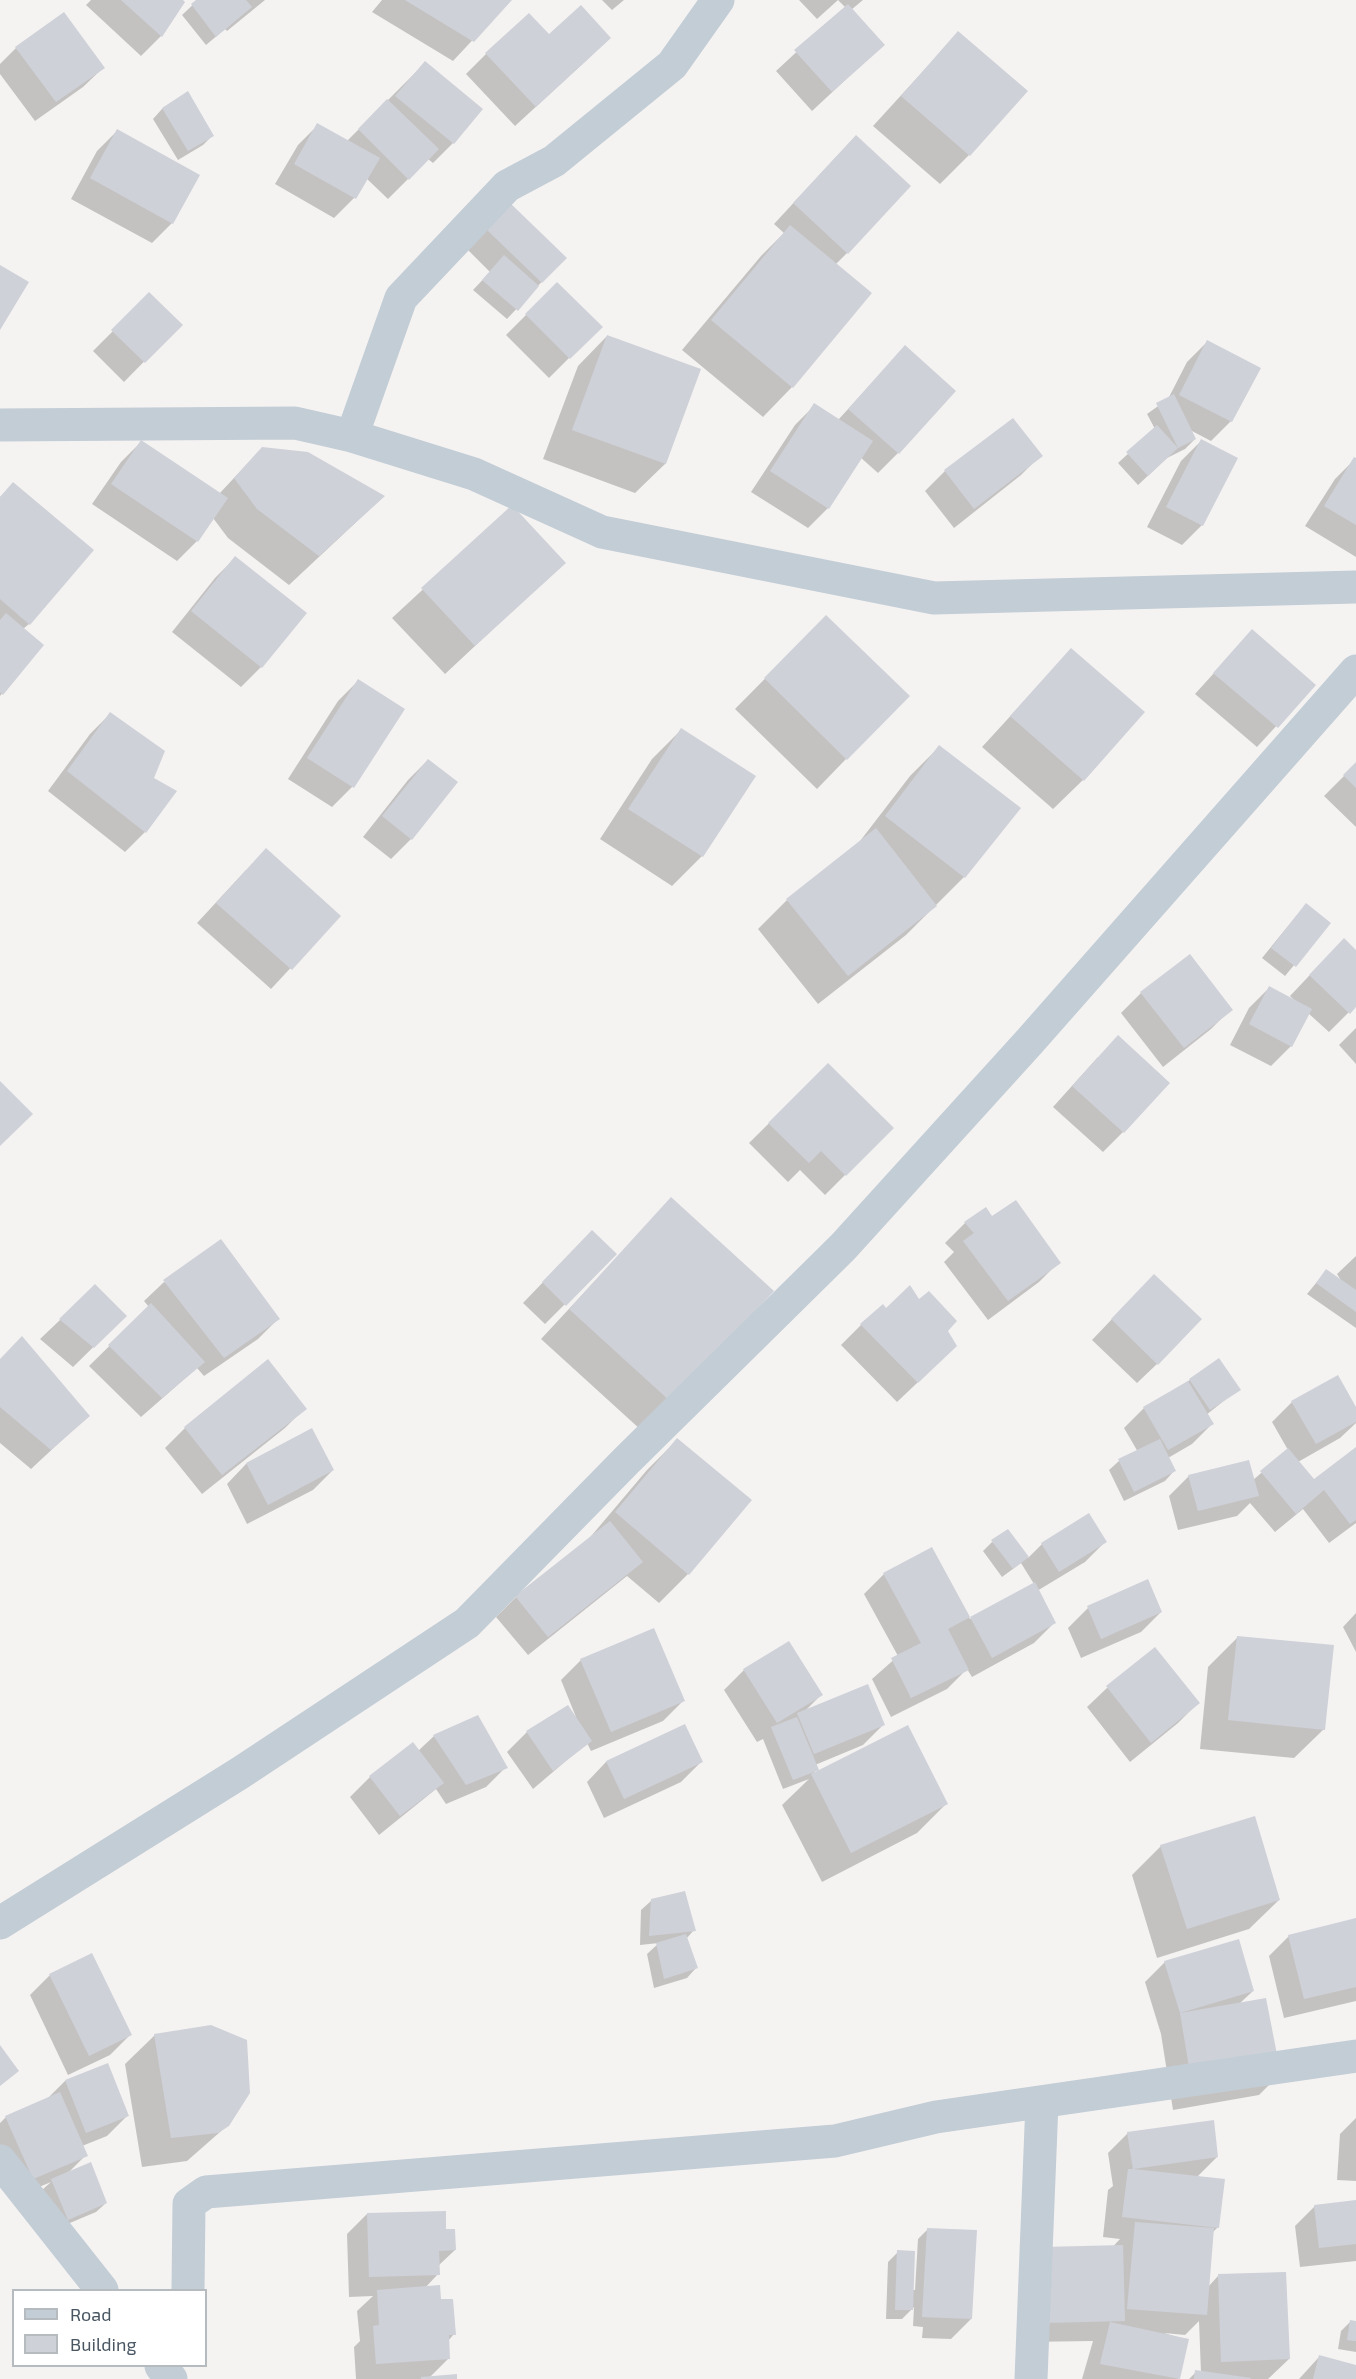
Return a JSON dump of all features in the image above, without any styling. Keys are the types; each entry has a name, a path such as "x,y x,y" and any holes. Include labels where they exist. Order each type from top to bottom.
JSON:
{"street":[{"path":"352,436 401,298 507,186 554,161 672,64 718,0"},
{"path":"0,425 295,423 352,436 474,474 602,532 934,598 1356,587"},
{"path":"0,1923 240,1773 467,1623 626,1461 843,1247 1030,1041 1356,671"},
{"path":"188,2289 189,2204 206,2192 835,2141 936,2117 1356,2056"},
{"path":"1031,2379 1042,2102"},
{"path":"0,2161 101,2289"},
{"path":"162,2367 171,2379"}],"building":[{"path":"121,0 183,0 185,2 162,37"},
{"path":"196,0 246,0 252,7 216,37 191,4"},
{"path":"405,0 512,0 474,42"},
{"path":"848,4 885,45 832,92 794,50"},
{"path":"581,5 611,38 536,107 485,53 529,13 549,34"},
{"path":"64,12 105,68 56,102 15,47"},
{"path":"958,31 1028,91 970,156 901,96"},
{"path":"425,61 483,109 454,144 395,96"},
{"path":"188,91 214,136 188,151 162,108"},
{"path":"387,99 439,149 409,180 358,129"},
{"path":"317,123 380,158 356,199 294,164"},
{"path":"117,129 200,175 173,224 90,178"},
{"path":"856,135 911,186 848,254 793,203"},
{"path":"508,201 567,258 542,283 483,226"},
{"path":"790,225 872,293 793,388 711,320"},
{"path":"504,255 539,286 518,311 482,280"},
{"path":"0,265 29,282 0,330"},
{"path":"557,282 603,327 570,359 525,314"},
{"path":"149,292 183,325 145,363 111,330"},
{"path":"607,335 701,369 666,464 572,430"},
{"path":"1207,340 1261,368 1232,422 1179,395"},
{"path":"905,345 956,391 899,454 848,409"},
{"path":"1174,394 1196,439 1178,448 1156,403"},
{"path":"814,403 873,441 829,509 770,471"},
{"path":"1013,418 1043,456 974,509 944,470"},
{"path":"1157,425 1178,448 1148,476 1126,452"},
{"path":"1201,439 1238,458 1203,526 1166,507"},
{"path":"141,440 228,498 198,542 111,484"},
{"path":"262,447 308,452 385,496 319,556 257,509 234,478"},
{"path":"1354,457 1356,458 1356,525 1324,506"},
{"path":"13,482 94,550 30,625 0,599 0,497"},
{"path":"512,505 566,563 475,646 421,588"},
{"path":"235,556 307,613 262,668 191,611"},
{"path":"6,613 44,645 3,695 0,692 0,620"},
{"path":"826,615 910,696 847,760 764,678"},
{"path":"1252,629 1316,685 1278,728 1213,673"},
{"path":"1071,648 1145,712 1084,781 1010,716"},
{"path":"358,679 405,709 354,788 307,758"},
{"path":"110,712 165,751 154,778 177,791 146,833 67,771"},
{"path":"681,728 756,776 703,857 628,809"},
{"path":"939,745 1021,808 965,878 885,816"},
{"path":"428,759 458,782 412,840 382,816"},
{"path":"1356,762 1356,788 1343,775"},
{"path":"876,828 937,906 848,976 786,899"},
{"path":"266,848 341,916 292,970 216,903"},
{"path":"1306,903 1331,923 1296,967 1271,948"},
{"path":"1344,938 1356,950 1356,1007 1350,1014 1309,975"},
{"path":"1190,954 1233,1010 1184,1048 1140,992"},
{"path":"1269,986 1312,1009 1292,1047 1249,1024"},
{"path":"1118,1035 1170,1083 1124,1133 1072,1086"},
{"path":"828,1063 894,1128 846,1176 821,1151 809,1163 768,1123"},
{"path":"0,1081 33,1114 0,1146"},
{"path":"671,1197 774,1291 671,1402 569,1309"},
{"path":"1016,1200 1061,1263 1008,1301 963,1241 974,1233 964,1222 986,1207 992,1216"},
{"path":"592,1230 617,1254 566,1306 542,1282"},
{"path":"221,1239 280,1319 224,1358 163,1280"},
{"path":"1326,1269 1356,1290 1356,1312 1316,1283"},
{"path":"1154,1274 1202,1319 1158,1365 1111,1319"},
{"path":"95,1284 127,1316 94,1348 59,1319"},
{"path":"910,1285 919,1299 929,1291 957,1321 948,1331 957,1346 918,1383 860,1324 883,1304 886,1308"},
{"path":"151,1303 205,1362 162,1398 108,1345"},
{"path":"22,1336 90,1416 51,1450 0,1407 0,1359"},
{"path":"1219,1358 1241,1390 1210,1410 1189,1379"},
{"path":"268,1359 307,1409 222,1475 184,1427"},
{"path":"1338,1375 1356,1407 1356,1422 1316,1444 1291,1401"},
{"path":"1188,1381 1214,1424 1168,1450 1143,1407"},
{"path":"312,1428 334,1470 268,1505 246,1463"},
{"path":"677,1438 752,1500 689,1575 615,1512"},
{"path":"1160,1439 1176,1471 1134,1492 1118,1459"},
{"path":"1356,1447 1356,1520 1350,1524 1324,1490 1296,1514 1260,1471 1288,1448 1314,1479"},
{"path":"1249,1460 1259,1496 1198,1511 1188,1475"},
{"path":"1089,1513 1107,1542 1059,1572 1041,1543"},
{"path":"610,1521 643,1562 548,1637 515,1596"},
{"path":"1008,1529 1029,1557 1013,1569 991,1540"},
{"path":"932,1547 970,1617 948,1629 969,1670 911,1698 891,1658 921,1643 883,1573"},
{"path":"1148,1579 1162,1612 1101,1639 1087,1606"},
{"path":"1035,1582 1056,1623 992,1658 970,1617"},
{"path":"654,1628 685,1701 611,1732 580,1659"},
{"path":"1237,1636 1334,1645 1325,1730 1228,1720"},
{"path":"789,1641 823,1695 777,1723 743,1669"},
{"path":"1155,1647 1200,1703 1151,1743 1106,1686"},
{"path":"868,1684 885,1725 814,1754 797,1713"},
{"path":"568,1705 592,1741 553,1771 526,1731"},
{"path":"478,1715 508,1768 466,1785 433,1735"},
{"path":"797,1717 819,1770 793,1780 771,1727"},
{"path":"685,1724 703,1762 624,1799 606,1761"},
{"path":"908,1725 948,1804 851,1853 811,1774"},
{"path":"413,1742 444,1783 400,1816 369,1776"},
{"path":"1255,1816 1280,1900 1187,1929 1160,1845"},
{"path":"685,1891 696,1931 649,1936 651,1899"},
{"path":"1356,1918 1356,1987 1304,1999 1288,1935"},
{"path":"686,1934 698,1968 664,1979 656,1943"},
{"path":"1239,1939 1254,1991 1180,2013 1164,1961"},
{"path":"92,1953 132,2035 89,2056 49,1974"},
{"path":"1266,1998 1281,2075 1193,2091 1180,2013"},
{"path":"211,2025 247,2040 250,2093 229,2126 218,2133 171,2138 154,2034"},
{"path":"0,2045 19,2071 0,2086"},
{"path":"108,2063 129,2116 86,2133 65,2080"},
{"path":"60,2092 88,2156 33,2179 5,2116"},
{"path":"1214,2120 1218,2157 1133,2169 1127,2132"},
{"path":"91,2162 107,2203 68,2220 51,2179"},
{"path":"1128,2169 1225,2179 1219,2228 1122,2217"},
{"path":"1356,2200 1356,2244 1319,2248 1314,2205"},
{"path":"446,2211 446,2229 455,2229 456,2250 439,2251 440,2275 369,2277 367,2213"},
{"path":"1135,2222 1214,2228 1207,2315 1127,2309"},
{"path":"927,2228 977,2230 972,2319 922,2317"},
{"path":"1123,2245 1125,2321 1044,2323 1042,2247"},
{"path":"897,2250 915,2251 913,2310 895,2310"},
{"path":"1286,2272 1290,2359 1221,2362 1218,2274"},
{"path":"440,2285 441,2299 453,2299 456,2335 449,2335 450,2359 376,2364 373,2326 379,2325 377,2290"},
{"path":"1350,2320 1356,2321 1356,2341 1347,2340"},
{"path":"1110,2322 1189,2339 1180,2379 1100,2364"},
{"path":"1319,2355 1356,2365 1356,2379 1313,2379"},
{"path":"1195,2370 1251,2378 1194,2379"},
{"path":"457,2374 457,2379 421,2379 421,2377"}]}
